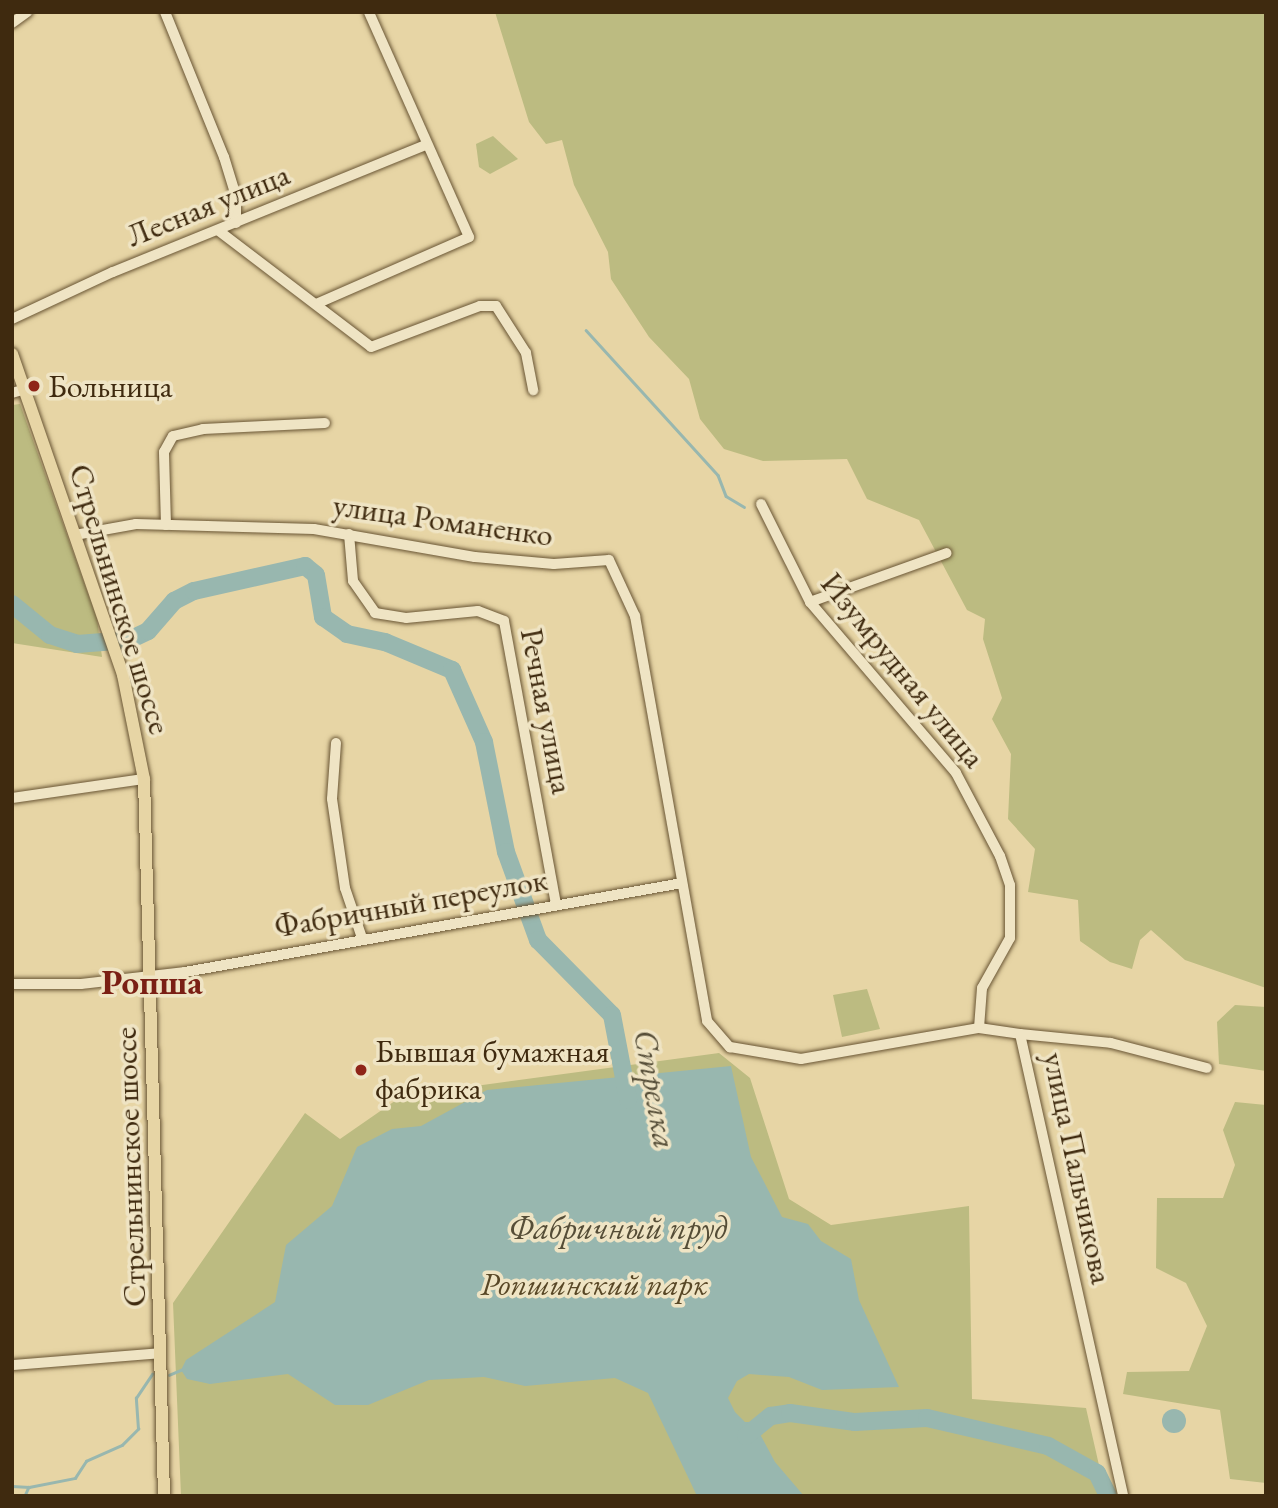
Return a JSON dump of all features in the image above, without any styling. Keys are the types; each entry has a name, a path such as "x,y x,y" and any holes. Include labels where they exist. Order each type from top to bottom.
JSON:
{"main road":[{"name":"Стрельнинское шоссе","path":"12,354 18,391 75,535 123,675 145,779 164,1496"}],"street":[{"path":"12,23 27,12"},
{"path":"165,12 224,157 236,196 236,223"},
{"path":"316,304 469,237 369,12"},
{"name":"Лесная улица","path":"12,319 426,145"},
{"path":"219,231 372,347 480,306 496,306 526,353 533,390"},
{"path":"166,524 164,452 173,436 203,429 325,423"},
{"name":"Изумрудная улица","path":"761,504 810,602 957,773 1000,856 1010,885 1010,938 982,988 979,1028"},
{"name":"улица Романенко","path":"75,535 109,525 166,524 349,534 475,557 555,564 609,560 635,616 704,1011 717,1035"},
{"name":"Речная улица","path":"349,534 353,581 375,613 406,618 478,611 504,621 551,904"},
{"path":"810,602 947,553"},
{"path":"335,743 333,810 345,888 362,938"},
{"path":"12,798 145,779"},
{"name":"Фабричный переулок","path":"12,984 81,984 151,974 516,909 682,883"},
{"name":"улица Пальчикова","path":"717,1035 730,1047 801,1059 979,1028 1020,1034 1123,1496"},
{"path":"1020,1034 1111,1043 1207,1068"},
{"path":"12,1365 161,1353"}],"green space":[{"path":"495,12 1266,12 1266,988 1185,960 1151,930 1140,940 1132,969 1110,962 1080,941 1078,900 1028,892 1035,849 1008,819 1011,754 992,719 1002,698 983,639 985,619 967,610 919,520 867,499 847,459 763,461 724,449 700,419 689,379 649,337 611,279 608,252 574,185 562,140 546,144 529,122"},
{"path":"493,136 518,159 490,174 479,167 476,144"},
{"path":"20,404 97,619 102,657 12,643 12,405"},
{"path":"867,989 880,1029 842,1037 833,995"},
{"path":"1235,1005 1266,1007 1266,1071 1219,1064 1217,1022"},
{"name":"Ропшинский парк","path":"719,1053 750,1078 789,1199 831,1225 969,1206 972,1399 1086,1408 1106,1496 181,1496 173,1303 305,1113 340,1139 402,1096"},
{"path":"1235,1102 1266,1105 1266,1483 1230,1479 1220,1410 1123,1394 1127,1372 1189,1371 1207,1326 1186,1283 1156,1268 1157,1198 1223,1198 1235,1165 1223,1130"}],"water":[{"name":"Фабричный пруд","path":"731,1066 751,1157 782,1217 808,1224 821,1241 851,1259 859,1300 899,1387 822,1390 789,1377 749,1374 737,1381 728,1398 735,1412 745,1422 762,1422 761,1436 775,1462 804,1496 697,1496 648,1393 615,1378 525,1386 484,1377 429,1380 368,1405 335,1405 288,1374 210,1384 187,1379 181,1370 186,1360 275,1302 286,1245 332,1206 357,1147 392,1129 421,1126 487,1090"},
{"path":"1174,1409 1183,1412 1186,1421 1183,1430 1174,1433 1165,1430 1162,1421 1165,1412"}],"waterway":[{"path":"586,330 718,475 726,496 744,507"},
{"name":"Стрелка","path":"12,604 50,635 77,644 129,640 148,631 174,601 194,591 305,566 316,575 323,617 347,634 385,642 452,670 484,742 506,852 538,940 612,1015 628,1099"},
{"path":"169,1375 181,1370"},
{"path":"29,1487 75,1478 86,1461 122,1445 138,1429 136,1398 152,1374"},
{"name":"Стрелка","path":"746,1436 771,1416 790,1413 855,1422 927,1418 1048,1446 1097,1473 1108,1496"},
{"path":"12,1486 29,1487 25,1496"}],"place":[{"name":"Больница","path":"34,386"},
{"name":"Бывшая бумажная фабрика","path":"361,1070"}],"district":[{"name":"Ропша","path":"152,982"}]}
